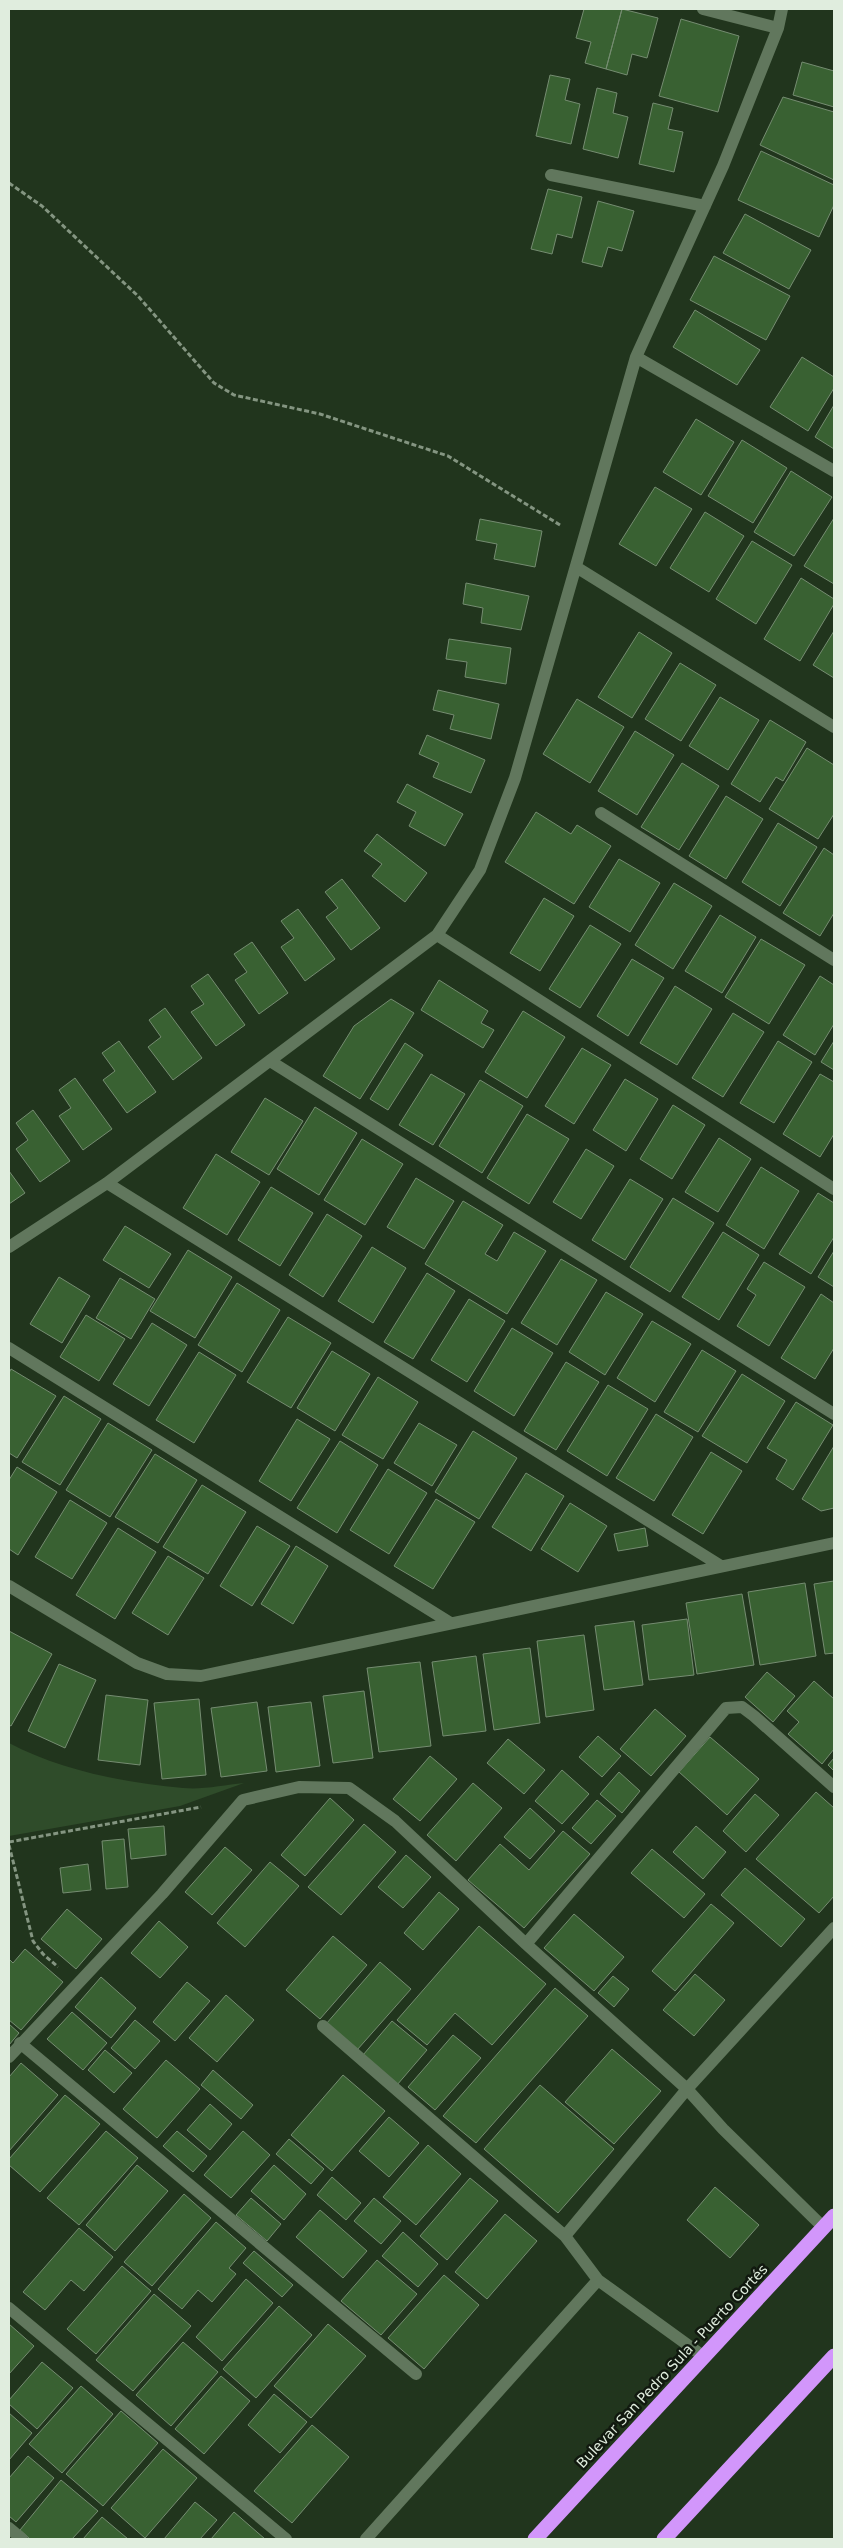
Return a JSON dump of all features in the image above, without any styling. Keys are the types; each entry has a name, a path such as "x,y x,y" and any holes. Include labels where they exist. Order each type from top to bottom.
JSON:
{"highway":[{"name":"Bulevar San Pedro Sula - Puerto Cortés","path":"535,2539 834,2216"},
{"path":"664,2539 834,2356"}],"street":[{"path":"703,9 778,28"},
{"path":"9,1248 107,1183 437,935 480,870 515,778 576,567 582,538 608,458 636,357 723,166 778,28 782,9"},
{"path":"551,174 705,206"},
{"path":"636,357 834,471"},
{"path":"576,567 834,727"},
{"path":"601,814 834,960"},
{"path":"437,935 834,1189"},
{"path":"270,1061 834,1414"},
{"path":"107,1183 722,1566"},
{"path":"9,1348 449,1622"},
{"path":"9,1586 137,1663 167,1674 201,1676 449,1622 834,1543"},
{"path":"526,1944 726,1708 742,1707 834,1787"},
{"path":"9,2057 162,1894 243,1800 298,1788 349,1788 396,1821 526,1944 687,2089 723,2129 824,2227"},
{"path":"566,2236 687,2089 834,1928"},
{"path":"323,2026 566,2236 598,2280 703,2356"},
{"path":"20,2044 416,2374"},
{"path":"366,2539 598,2280"},
{"path":"9,2308 286,2539"},
{"path":"9,2528 22,2539"}],"path":[{"path":"9,183 42,206 138,296 214,383 234,395 320,414 448,456 582,538"},
{"path":"78,1983 43,1954 33,1941 9,1843 243,1800"}],"green space":[{"path":"9,1743 71,1768 139,1783 205,1788 244,1783 180,1806 9,1836"}],"building":[{"path":"584,9 622,9 606,69 585,63 591,42 576,38"},
{"path":"622,9 658,18 647,58 632,54 627,75 606,69"},
{"path":"681,19 739,36 718,112 659,96"},
{"path":"802,62 834,71 834,107 793,95"},
{"path":"550,75 570,79 565,100 580,104 571,144 536,136"},
{"path":"597,88 617,93 613,113 628,117 618,158 583,149"},
{"path":"783,97 834,112 834,180 760,145"},
{"path":"653,103 673,108 668,129 683,132 674,172 639,164"},
{"path":"761,151 834,185 834,205 819,237 738,200"},
{"path":"548,189 582,197 572,238 557,234 552,254 531,249"},
{"path":"598,201 634,211 622,251 608,247 602,267 582,262"},
{"path":"745,214 811,250 789,289 723,253"},
{"path":"714,256 790,296 766,340 690,300"},
{"path":"695,310 760,350 737,385 673,347"},
{"path":"802,357 834,377 834,388 808,431 770,407"},
{"path":"834,405 834,449 815,437"},
{"path":"696,419 734,442 701,495 663,472"},
{"path":"742,440 787,468 753,523 708,496"},
{"path":"791,471 832,497 794,556 754,532"},
{"path":"655,487 692,509 656,566 619,544"},
{"path":"705,512 744,536 709,592 670,568"},
{"path":"834,518 834,584 804,566"},
{"path":"480,519 542,531 535,567 494,559 497,544 476,540"},
{"path":"752,541 792,565 756,624 716,599"},
{"path":"801,578 834,599 834,604 800,661 764,639"},
{"path":"466,583 529,596 521,630 481,623 483,608 463,604"},
{"path":"834,631 834,678 813,665"},
{"path":"639,632 672,653 632,718 598,697"},
{"path":"449,639 511,648 506,684 465,677 467,662 446,659"},
{"path":"680,663 716,685 681,741 645,719"},
{"path":"438,690 499,704 491,739 450,729 454,715 433,710"},
{"path":"720,697 759,720 728,770 689,746"},
{"path":"577,699 624,727 590,783 543,754"},
{"path":"770,720 806,742 783,781 776,777 760,802 731,784"},
{"path":"635,731 674,755 637,815 598,791"},
{"path":"427,735 485,760 471,793 433,777 439,763 419,754"},
{"path":"807,748 834,765 834,814 818,839 769,809"},
{"path":"682,763 719,786 679,850 641,827"},
{"path":"407,784 463,814 445,846 409,826 416,812 397,802"},
{"path":"726,796 763,819 726,879 689,856"},
{"path":"536,812 571,834 577,825 611,846 574,904 505,862"},
{"path":"778,823 817,847 780,906 742,882"},
{"path":"377,834 427,873 405,902 372,876 382,864 364,851"},
{"path":"824,848 834,855 834,913 820,936 783,913"},
{"path":"619,859 660,883 630,932 589,907"},
{"path":"342,879 380,928 351,950 326,917 338,908 325,892"},
{"path":"674,883 712,906 673,969 635,945"},
{"path":"544,898 574,916 540,971 510,953"},
{"path":"298,909 335,959 305,981 281,947 294,938 281,921"},
{"path":"720,915 756,937 722,993 685,971"},
{"path":"590,925 621,944 580,1008 549,989"},
{"path":"761,939 805,965 769,1024 725,997"},
{"path":"252,942 288,993 259,1014 235,980 247,972 234,954"},
{"path":"632,959 664,978 628,1036 597,1016"},
{"path":"208,974 245,1025 216,1046 191,1012 204,1004 191,986"},
{"path":"820,976 834,985 834,1024 815,1055 783,1035"},
{"path":"439,980 488,1011 481,1023 494,1030 483,1048 421,1010"},
{"path":"675,986 712,1009 677,1065 640,1043"},
{"path":"391,999 414,1013 360,1099 323,1076 354,1026"},
{"path":"165,1008 202,1058 173,1080 148,1047 161,1037 149,1020"},
{"path":"523,1011 565,1037 527,1098 485,1072"},
{"path":"733,1013 764,1032 723,1097 692,1078"},
{"path":"119,1041 156,1092 127,1113 103,1080 115,1071 102,1053"},
{"path":"778,1041 812,1062 774,1123 740,1103"},
{"path":"834,1041 834,1070 821,1062"},
{"path":"405,1043 423,1055 388,1110 370,1099"},
{"path":"582,1048 611,1065 574,1124 545,1106"},
{"path":"431,1074 465,1094 433,1145 399,1125"},
{"path":"820,1074 834,1082 834,1134 820,1157 783,1134"},
{"path":"75,1078 112,1129 83,1150 59,1116 71,1108 59,1090"},
{"path":"625,1079 658,1099 626,1151 593,1130"},
{"path":"480,1080 523,1106 482,1173 439,1146"},
{"path":"265,1098 303,1121 269,1175 231,1152"},
{"path":"673,1105 705,1125 672,1179 640,1159"},
{"path":"315,1107 357,1133 319,1195 277,1169"},
{"path":"33,1110 70,1161 40,1182 16,1149 28,1140 16,1123"},
{"path":"527,1114 569,1139 529,1204 487,1178"},
{"path":"719,1138 751,1159 718,1212 685,1192"},
{"path":"362,1139 403,1164 365,1225 324,1200"},
{"path":"586,1149 614,1166 581,1219 553,1202"},
{"path":"216,1154 260,1182 227,1235 183,1208"},
{"path":"761,1167 799,1191 764,1249 726,1225"},
{"path":"9,1171 25,1193 9,1204"},
{"path":"416,1178 454,1201 424,1249 387,1227"},
{"path":"630,1179 663,1199 625,1260 592,1240"},
{"path":"271,1187 313,1213 280,1266 238,1240"},
{"path":"818,1193 834,1203 834,1237 811,1274 779,1254"},
{"path":"673,1198 714,1223 670,1292 630,1267"},
{"path":"463,1201 503,1225 485,1254 497,1261 514,1232 546,1251 507,1314 425,1264"},
{"path":"327,1214 362,1236 323,1297 289,1275"},
{"path":"125,1226 171,1254 149,1288 103,1260"},
{"path":"723,1232 759,1255 719,1320 682,1297"},
{"path":"372,1247 406,1268 373,1323 338,1301"},
{"path":"188,1250 232,1277 195,1338 150,1311"},
{"path":"834,1251 834,1287 818,1277"},
{"path":"561,1259 597,1280 557,1345 521,1323"},
{"path":"764,1262 805,1287 769,1346 737,1326 756,1295 747,1289"},
{"path":"427,1273 455,1291 413,1359 384,1342"},
{"path":"59,1277 90,1296 62,1343 30,1324"},
{"path":"120,1278 155,1299 131,1339 96,1318"},
{"path":"237,1283 280,1310 242,1372 198,1345"},
{"path":"606,1292 643,1314 605,1375 569,1352"},
{"path":"821,1294 834,1303 834,1348 815,1379 781,1358"},
{"path":"469,1299 505,1321 467,1382 431,1360"},
{"path":"86,1315 125,1339 99,1381 60,1357"},
{"path":"288,1317 331,1343 291,1408 247,1382"},
{"path":"652,1321 691,1344 655,1402 617,1378"},
{"path":"152,1323 187,1345 149,1406 113,1384"},
{"path":"512,1328 553,1353 514,1416 474,1391"},
{"path":"702,1350 736,1371 698,1432 664,1412"},
{"path":"332,1351 370,1374 335,1431 297,1408"},
{"path":"199,1352 236,1375 194,1443 156,1420"},
{"path":"566,1362 599,1382 556,1450 524,1431"},
{"path":"11,1369 56,1396 17,1458 9,1453 9,1373"},
{"path":"742,1374 785,1401 747,1463 702,1436"},
{"path":"378,1377 418,1402 383,1459 342,1435"},
{"path":"608,1385 648,1409 607,1476 567,1451"},
{"path":"64,1396 101,1419 60,1485 22,1462"},
{"path":"796,1402 833,1425 793,1490 776,1479 787,1460 767,1448"},
{"path":"656,1414 693,1437 654,1501 616,1478"},
{"path":"297,1419 330,1439 291,1501 259,1481"},
{"path":"108,1423 152,1450 110,1517 66,1490"},
{"path":"419,1423 457,1445 432,1486 394,1463"},
{"path":"473,1431 517,1458 479,1519 435,1492"},
{"path":"340,1441 378,1465 337,1533 297,1508"},
{"path":"834,1446 834,1508 821,1511 802,1499"},
{"path":"711,1452 742,1471 703,1534 672,1515"},
{"path":"155,1454 197,1480 158,1543 115,1517"},
{"path":"17,1467 57,1492 18,1555 9,1549 9,1480"},
{"path":"388,1469 427,1493 389,1554 350,1530"},
{"path":"526,1473 564,1496 531,1551 492,1527"},
{"path":"202,1485 246,1512 208,1574 163,1547"},
{"path":"436,1499 475,1522 433,1589 394,1566"},
{"path":"70,1500 107,1523 72,1579 35,1557"},
{"path":"570,1503 607,1526 578,1572 541,1549"},
{"path":"257,1526 290,1546 252,1606 220,1586"},
{"path":"118,1528 156,1552 115,1619 76,1595"},
{"path":"645,1528 648,1546 618,1551 614,1534"},
{"path":"296,1546 328,1566 293,1624 261,1604"},
{"path":"168,1556 204,1578 168,1635 132,1613"},
{"path":"834,1581 834,1653 825,1654 814,1584"},
{"path":"805,1583 816,1656 760,1665 748,1592"},
{"path":"742,1594 754,1665 697,1674 686,1603"},
{"path":"687,1619 694,1675 649,1680 642,1625"},
{"path":"634,1621 643,1685 604,1690 595,1626"},
{"path":"9,1631 52,1654 11,1726 9,1725"},
{"path":"584,1635 594,1710 546,1717 537,1641"},
{"path":"530,1648 540,1723 494,1730 483,1654"},
{"path":"476,1656 486,1731 443,1736 432,1662"},
{"path":"420,1662 431,1746 379,1752 367,1668"},
{"path":"59,1664 96,1680 65,1748 28,1731"},
{"path":"767,1672 795,1696 773,1722 745,1697"},
{"path":"814,1681 834,1699 834,1749 822,1764 788,1734 799,1722 787,1711"},
{"path":"364,1691 373,1758 333,1763 323,1696"},
{"path":"106,1695 148,1700 140,1765 98,1760"},
{"path":"199,1699 206,1775 162,1779 154,1703"},
{"path":"257,1702 267,1771 221,1777 211,1708"},
{"path":"311,1702 320,1766 276,1772 268,1707"},
{"path":"655,1709 686,1736 651,1776 620,1749"},
{"path":"598,1736 621,1756 602,1777 579,1757"},
{"path":"710,1737 759,1779 727,1815 679,1772"},
{"path":"508,1739 545,1770 524,1794 487,1763"},
{"path":"430,1756 457,1779 420,1821 393,1799"},
{"path":"834,1758 834,1771 828,1765"},
{"path":"562,1770 589,1794 562,1824 535,1801"},
{"path":"619,1772 640,1791 622,1813 600,1794"},
{"path":"473,1783 502,1808 456,1861 427,1835"},
{"path":"816,1792 834,1808 834,1896 819,1913 756,1859"},
{"path":"755,1794 779,1815 746,1852 723,1831"},
{"path":"330,1798 354,1820 305,1876 281,1855"},
{"path":"597,1800 616,1816 591,1844 572,1828"},
{"path":"530,1808 555,1831 530,1859 504,1837"},
{"path":"364,1824 396,1852 341,1915 308,1887"},
{"path":"164,1826 166,1855 131,1859 128,1829"},
{"path":"696,1826 726,1852 703,1879 673,1852"},
{"path":"563,1831 590,1854 524,1928 468,1880 500,1844 529,1870"},
{"path":"124,1839 128,1887 106,1889 102,1841"},
{"path":"225,1847 252,1870 212,1915 185,1892"},
{"path":"652,1849 705,1894 684,1918 631,1873"},
{"path":"406,1855 431,1877 403,1908 378,1887"},
{"path":"270,1862 299,1886 245,1947 217,1923"},
{"path":"88,1864 91,1890 63,1893 60,1868"},
{"path":"745,1868 805,1919 781,1947 721,1895"},
{"path":"439,1892 459,1909 423,1950 404,1933"},
{"path":"711,1904 734,1923 675,1991 652,1971"},
{"path":"67,1909 102,1939 76,1969 41,1939"},
{"path":"574,1914 624,1957 594,1991 544,1948"},
{"path":"159,1921 188,1947 160,1978 131,1953"},
{"path":"479,1926 546,1984 492,2045 455,2013 427,2045 397,2020"},
{"path":"333,1936 367,1965 320,2019 286,1990"},
{"path":"25,1949 63,1982 21,2030 9,2020 9,1959 13,1963"},
{"path":"380,1962 411,1989 357,2050 326,2024"},
{"path":"695,1974 725,2000 694,2036 663,2010"},
{"path":"613,1976 629,1989 614,2007 598,1993"},
{"path":"101,1977 136,2008 111,2038 75,2007"},
{"path":"187,1982 210,2001 175,2041 153,2022"},
{"path":"555,1988 588,2016 476,2143 443,2116"},
{"path":"226,1995 254,2020 217,2062 189,2038"},
{"path":"72,2012 107,2043 83,2070 47,2039"},
{"path":"135,2020 160,2041 135,2069 111,2048"},
{"path":"392,2021 427,2050 397,2085 363,2055"},
{"path":"9,2024 19,2033 9,2045"},
{"path":"453,2035 481,2058 435,2110 408,2087"},
{"path":"612,2049 661,2091 614,2144 565,2102"},
{"path":"105,2050 132,2073 114,2093 88,2070"},
{"path":"166,2060 200,2089 157,2138 123,2109"},
{"path":"21,2063 58,2095 9,2151 9,2077"},
{"path":"213,2070 253,2105 241,2119 201,2085"},
{"path":"343,2075 385,2111 332,2171 291,2135"},
{"path":"540,2085 614,2149 558,2213 484,2149"},
{"path":"65,2095 100,2124 40,2192 9,2165 9,2159"},
{"path":"210,2104 232,2124 210,2150 187,2130"},
{"path":"389,2117 419,2143 389,2177 359,2151"},
{"path":"106,2131 138,2158 79,2225 47,2198"},
{"path":"177,2131 207,2156 193,2172 163,2146"},
{"path":"243,2131 270,2155 231,2198 204,2175"},
{"path":"289,2139 324,2169 311,2184 276,2154"},
{"path":"428,2145 461,2174 416,2225 383,2197"},
{"path":"137,2165 168,2191 115,2251 86,2225"},
{"path":"274,2165 306,2194 284,2220 251,2191"},
{"path":"332,2177 361,2203 346,2220 317,2195"},
{"path":"470,2178 498,2201 447,2260 420,2236"},
{"path":"715,2187 759,2225 730,2258 687,2220"},
{"path":"184,2194 211,2218 152,2286 124,2262"},
{"path":"251,2198 281,2224 267,2241 236,2215"},
{"path":"374,2198 401,2221 381,2244 354,2221"},
{"path":"320,2210 367,2251 343,2278 296,2237"},
{"path":"505,2214 537,2241 487,2299 455,2272"},
{"path":"216,2222 246,2248 229,2268 236,2274 212,2302 198,2290 182,2309 158,2289"},
{"path":"79,2228 113,2257 84,2291 71,2280 45,2310 23,2292"},
{"path":"403,2232 438,2264 418,2287 382,2256"},
{"path":"254,2251 293,2285 282,2297 243,2263"},
{"path":"377,2260 417,2294 381,2335 341,2301"},
{"path":"122,2266 151,2291 96,2354 67,2329"},
{"path":"444,2275 479,2305 424,2369 388,2338"},
{"path":"246,2279 273,2303 222,2361 196,2337"},
{"path":"154,2294 191,2326 133,2391 96,2360"},
{"path":"279,2306 312,2335 256,2398 223,2369"},
{"path":"9,2324 34,2346 9,2374"},
{"path":"328,2324 366,2356 311,2418 274,2386"},
{"path":"183,2342 218,2372 171,2426 136,2395"},
{"path":"42,2362 73,2388 37,2429 9,2404 9,2400"},
{"path":"221,2376 250,2401 204,2454 175,2429"},
{"path":"81,2386 113,2414 62,2473 29,2444"},
{"path":"274,2394 307,2422 280,2453 248,2425"},
{"path":"121,2411 158,2443 103,2506 66,2474"},
{"path":"9,2413 32,2433 9,2460"},
{"path":"312,2425 349,2457 292,2523 254,2491"},
{"path":"163,2449 197,2478 145,2538 111,2508"},
{"path":"28,2456 54,2478 16,2522 9,2516 9,2478"},
{"path":"61,2480 98,2511 72,2539 30,2539 20,2530"},
{"path":"195,2502 217,2520 200,2539 164,2539"},
{"path":"234,2512 265,2539 211,2539"},
{"path":"102,2517 128,2539 83,2539"}]}
